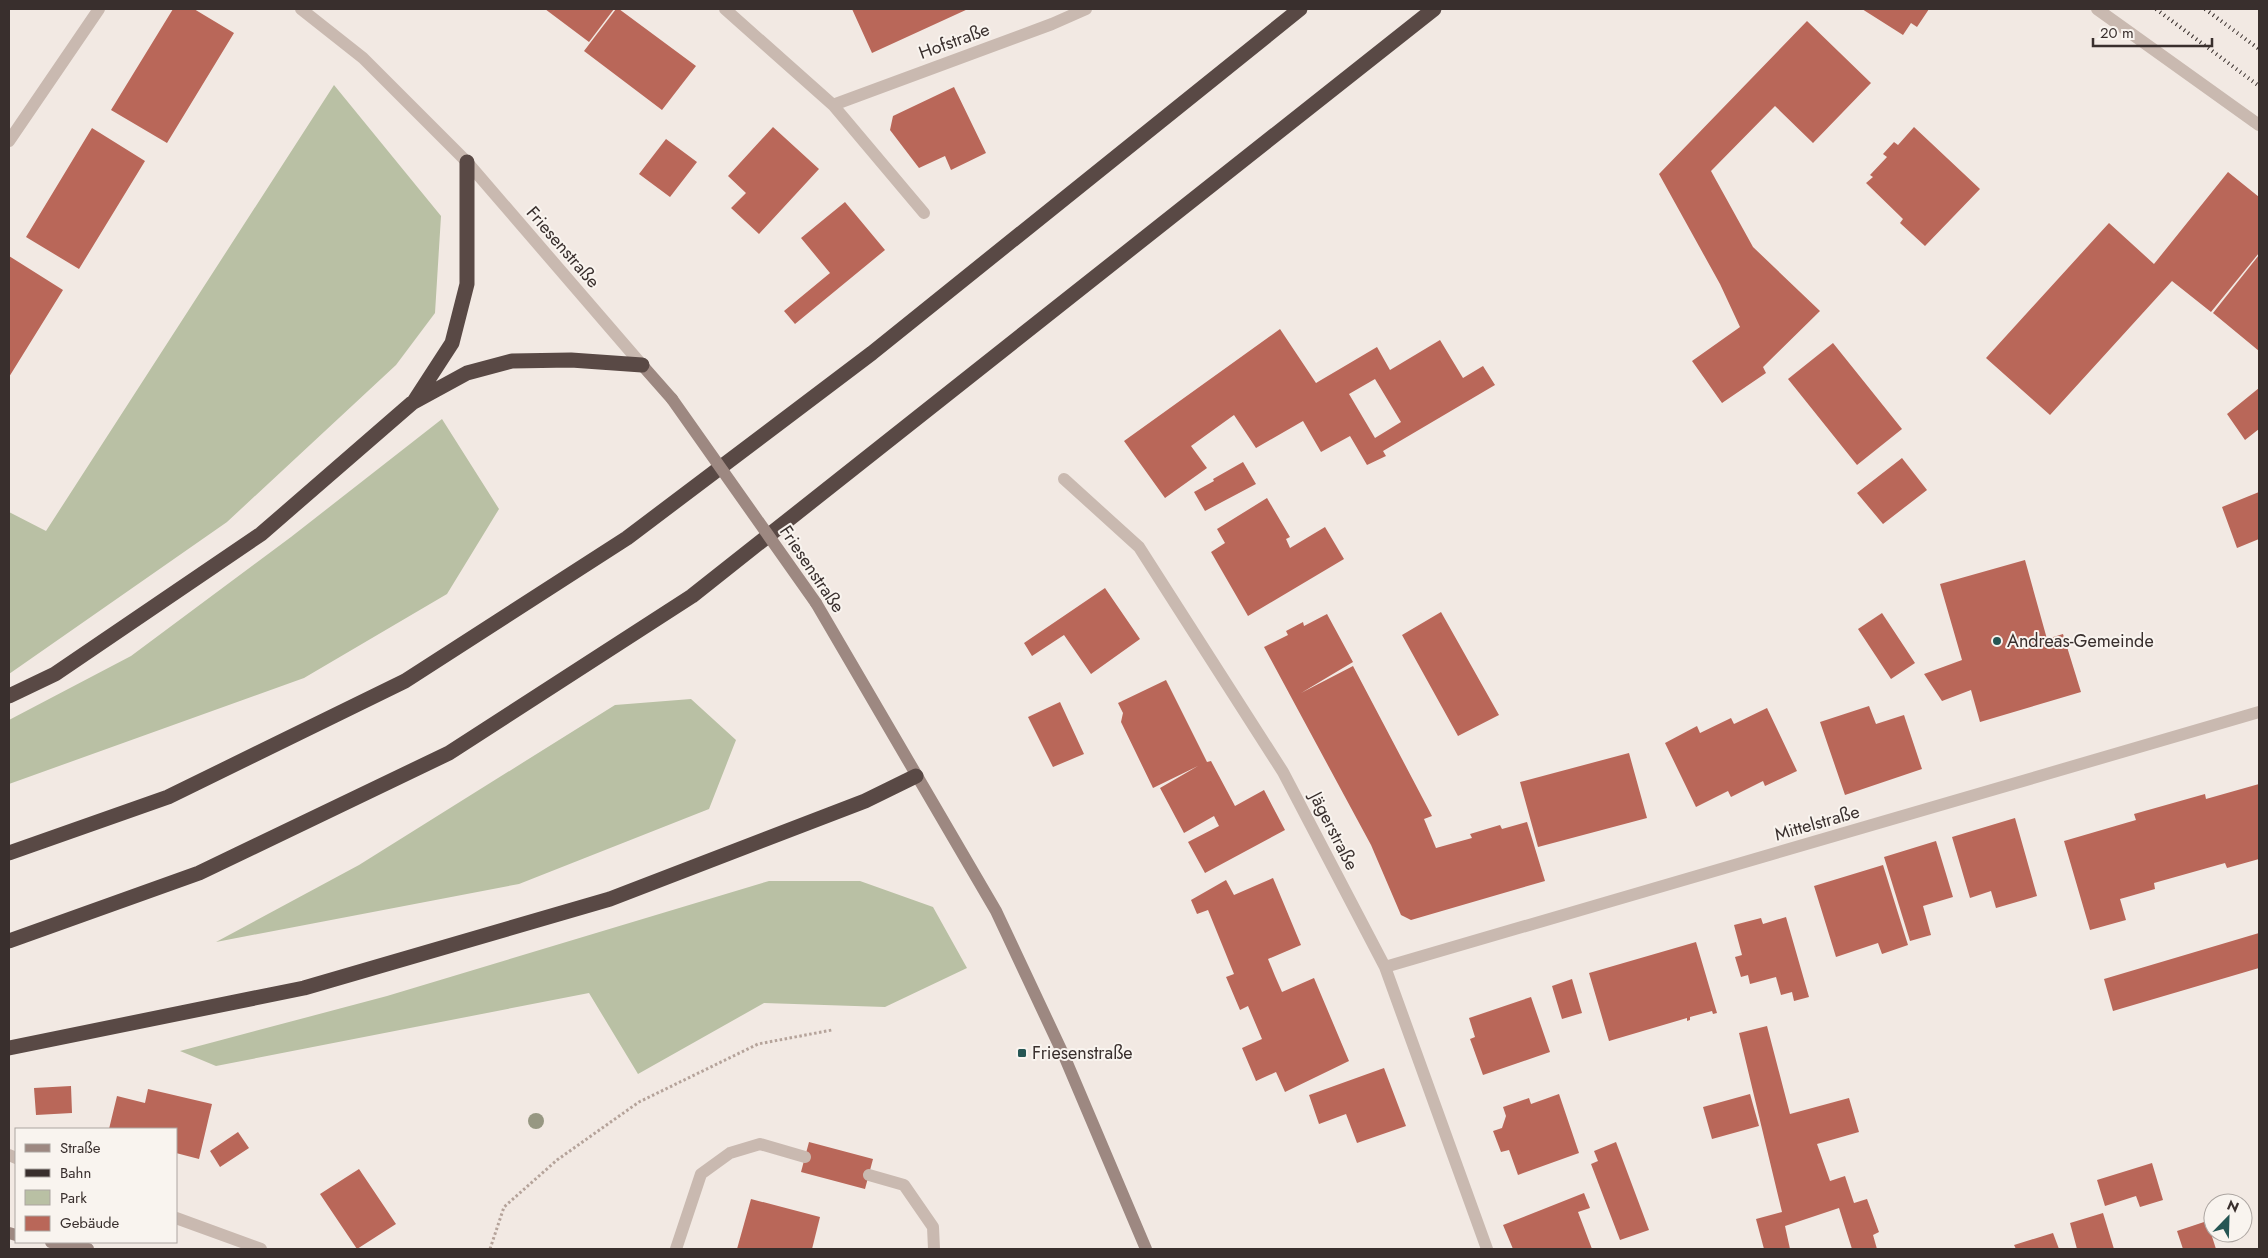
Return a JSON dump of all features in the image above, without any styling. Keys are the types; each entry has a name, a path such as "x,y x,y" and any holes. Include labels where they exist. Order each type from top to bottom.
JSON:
{"highway":[{"path":"9,853 168,797 405,681 628,538 872,353 1300,9"},
{"path":"9,941 198,873 449,753 692,596 1434,9"},
{"path":"412,403 452,343 467,284 467,162"},
{"path":"9,696 55,674 261,534 412,403 467,373 512,360 571,360 642,365"},
{"path":"9,1048 304,988 610,900 865,801 916,776"}],"main road":[{"name":"Friesenstraße","path":"642,365 672,399 816,602 996,911 1065,1058 1146,1249"},
{"path":"56,1243 88,1249"}],"street":[{"path":"9,141 99,9"},
{"name":"Friesenstraße","path":"302,9 363,58 467,162 642,365"},
{"path":"725,9 833,105 924,213"},
{"name":"Hofstraße","path":"833,105 1052,24 1086,9"},
{"path":"2097,9 2259,125"},
{"name":"Jägerstraße","path":"1064,479 1139,547 1283,772 1385,967 1487,1249"},
{"name":"Mittelstraße","path":"1385,967 2259,712"},
{"path":"676,1249 701,1174 730,1154 760,1144 805,1157"},
{"path":"869,1175 904,1185 933,1227 934,1249"},
{"path":"178,1219 261,1249"}],"path":[{"path":"490,1249 504,1207 556,1160 639,1102 758,1044 832,1030"}],"green space":[{"path":"334,85 441,216 435,313 396,365 227,522 9,674 9,512 46,531"},
{"path":"442,419 499,509 447,594 304,678 9,784 9,720 131,656 291,537"},
{"path":"691,699 736,740 709,809 519,884 216,942 359,865 615,705"},
{"path":"769,881 860,881 933,907 967,968 885,1007 764,1003 638,1074 589,993 216,1066 180,1051 387,996"}],"building":[{"path":"173,9 194,9 234,33 167,143 111,110"},
{"path":"545,9 614,9 589,42"},
{"path":"616,9 619,9 696,66 662,110 584,51"},
{"path":"852,9 968,9 872,53"},
{"path":"1862,9 1929,9 1917,27 1911,23 1903,35"},
{"path":"1807,21 1871,83 1813,143 1775,106 1711,171 1753,247 1820,311 1763,367 1766,373 1722,403 1692,361 1740,327 1720,284 1659,174"},
{"path":"954,87 986,153 951,170 945,156 919,168 890,130 893,116"},
{"path":"773,127 819,169 759,234 731,208 746,193 728,176"},
{"path":"1914,127 1980,189 1925,246 1900,223 1903,219 1866,183 1873,177 1870,175 1887,157 1883,154 1894,142 1898,145"},
{"path":"92,128 145,161 79,269 26,237"},
{"path":"666,139 697,162 670,197 639,174"},
{"path":"2228,172 2259,197 2259,253 2211,312 2172,281 2050,415 1986,358 2109,223 2154,264"},
{"path":"845,202 885,250 795,324 784,311 830,273 801,238"},
{"path":"2259,255 2259,351 2213,313"},
{"path":"9,256 63,290 9,377"},
{"path":"1280,329 1316,383 1377,347 1390,370 1440,340 1463,378 1483,366 1495,385 1383,451 1386,456 1367,465 1350,436 1321,452 1303,421 1256,448 1234,415 1191,446 1207,468 1165,498 1124,441","holes":["1375,379 1401,422 1375,438 1349,394"]},
{"path":"1833,343 1902,429 1857,465 1788,379"},
{"path":"2259,388 2259,429 2245,440 2227,414"},
{"path":"1902,458 1927,490 1883,524 1857,493"},
{"path":"1243,462 1256,484 1205,511 1194,492"},
{"path":"2259,492 2259,539 2237,548 2222,507"},
{"path":"1267,498 1290,537 1286,539 1290,548 1325,527 1344,559 1248,616 1211,552 1225,543 1217,529"},
{"name":"Andreas-Gemeinde","path":"2025,560 2047,639 2063,634 2081,692 1980,722 1971,690 1942,701 1924,674 1962,660 1940,584"},
{"path":"1105,588 1140,639 1091,674 1064,635 1032,656 1024,643"},
{"path":"1441,612 1499,715 1458,736 1402,635"},
{"path":"1882,613 1915,663 1891,679 1858,629"},
{"path":"1327,614 1353,662 1301,693 1353,666 1432,816 1424,819 1436,848 1472,838 1470,834 1500,825 1502,829 1527,822 1545,881 1411,920 1401,915 1371,845 1264,647 1288,635 1286,631 1303,622 1304,626"},
{"path":"1166,680 1207,762 1211,761 1235,806 1264,790 1285,830 1205,873 1188,842 1219,826 1214,816 1184,833 1160,788 1198,766 1153,788 1121,722 1123,713 1118,703"},
{"path":"1060,702 1084,754 1053,767 1028,717"},
{"path":"1869,706 1876,724 1904,715 1922,769 1845,795 1820,722"},
{"path":"1767,708 1797,771 1765,786 1763,781 1731,797 1728,791 1696,807 1665,743 1697,726 1700,733 1731,718 1734,724"},
{"path":"1629,753 1647,818 1538,847 1520,782"},
{"path":"2259,784 2259,859 2227,868 2225,863 2154,883 2155,889 2120,899 2126,920 2090,930 2064,841 2136,820 2134,814 2205,794 2206,799"},
{"path":"2015,818 2037,896 1996,908 1991,891 1970,898 1952,837"},
{"path":"1936,841 1953,897 1923,906 1931,935 1910,941 1884,857"},
{"path":"1883,865 1908,945 1882,954 1878,943 1836,957 1814,886"},
{"path":"1273,878 1301,945 1268,959 1275,976 1282,992 1314,978 1349,1061 1285,1092 1276,1072 1256,1081 1242,1048 1262,1039 1248,1006 1240,1010 1226,977 1234,974 1208,910 1197,914 1191,900 1226,880 1234,895"},
{"path":"1786,917 1809,997 1794,1001 1792,992 1781,995 1776,977 1750,984 1748,975 1741,977 1735,957 1742,955 1734,925 1761,918 1763,924"},
{"path":"2259,933 2259,968 2113,1011 2104,979"},
{"path":"1696,942 1717,1013 1713,1014 1712,1011 1690,1017 1690,1020 1687,1021 1687,1018 1609,1041 1589,973"},
{"path":"1572,979 1582,1013 1562,1019 1552,986"},
{"path":"1531,997 1550,1052 1483,1075 1470,1039 1475,1037 1469,1018"},
{"path":"1767,1026 1790,1114 1849,1098 1859,1132 1817,1144 1830,1181 1845,1176 1854,1203 1867,1199 1879,1232 1873,1235 1877,1249 1852,1249 1839,1208 1785,1226 1790,1249 1764,1249 1756,1219 1782,1212 1739,1033"},
{"path":"1384,1068 1406,1126 1357,1143 1346,1114 1319,1124 1309,1095"},
{"path":"71,1086 72,1113 36,1115 34,1088"},
{"path":"148,1089 212,1104 199,1159 178,1154 178,1128 109,1128 117,1096 145,1103"},
{"path":"1559,1094 1579,1153 1518,1175 1509,1150 1501,1152 1493,1131 1502,1128 1506,1116 1503,1107 1529,1098 1531,1104"},
{"path":"1750,1094 1759,1126 1712,1139 1703,1107"},
{"path":"238,1132 249,1148 220,1167 210,1151"},
{"path":"809,1142 873,1159 865,1189 801,1172"},
{"path":"1616,1142 1649,1230 1620,1240 1591,1164 1598,1161 1594,1151"},
{"path":"2152,1163 2163,1200 2140,1207 2136,1196 2105,1206 2097,1180"},
{"path":"359,1169 396,1224 357,1249 320,1194"},
{"path":"1584,1193 1590,1208 1578,1212 1592,1249 1513,1249 1503,1225"},
{"path":"751,1199 820,1217 812,1249 737,1249"},
{"path":"2103,1213 2114,1249 2077,1249 2070,1223"},
{"path":"2203,1222 2203,1243 2214,1243 2216,1249 2183,1249 2177,1231"},
{"path":"2053,1233 2059,1249 2016,1249 2014,1245"}],"railway":[{"path":"2156,9 2259,86"},
{"path":"2205,9 2259,49"}],"place":[{"name":"Andreas-Gemeinde","path":"1997,641"},
{"name":"Friesenstraße","path":"1022,1053"}]}
